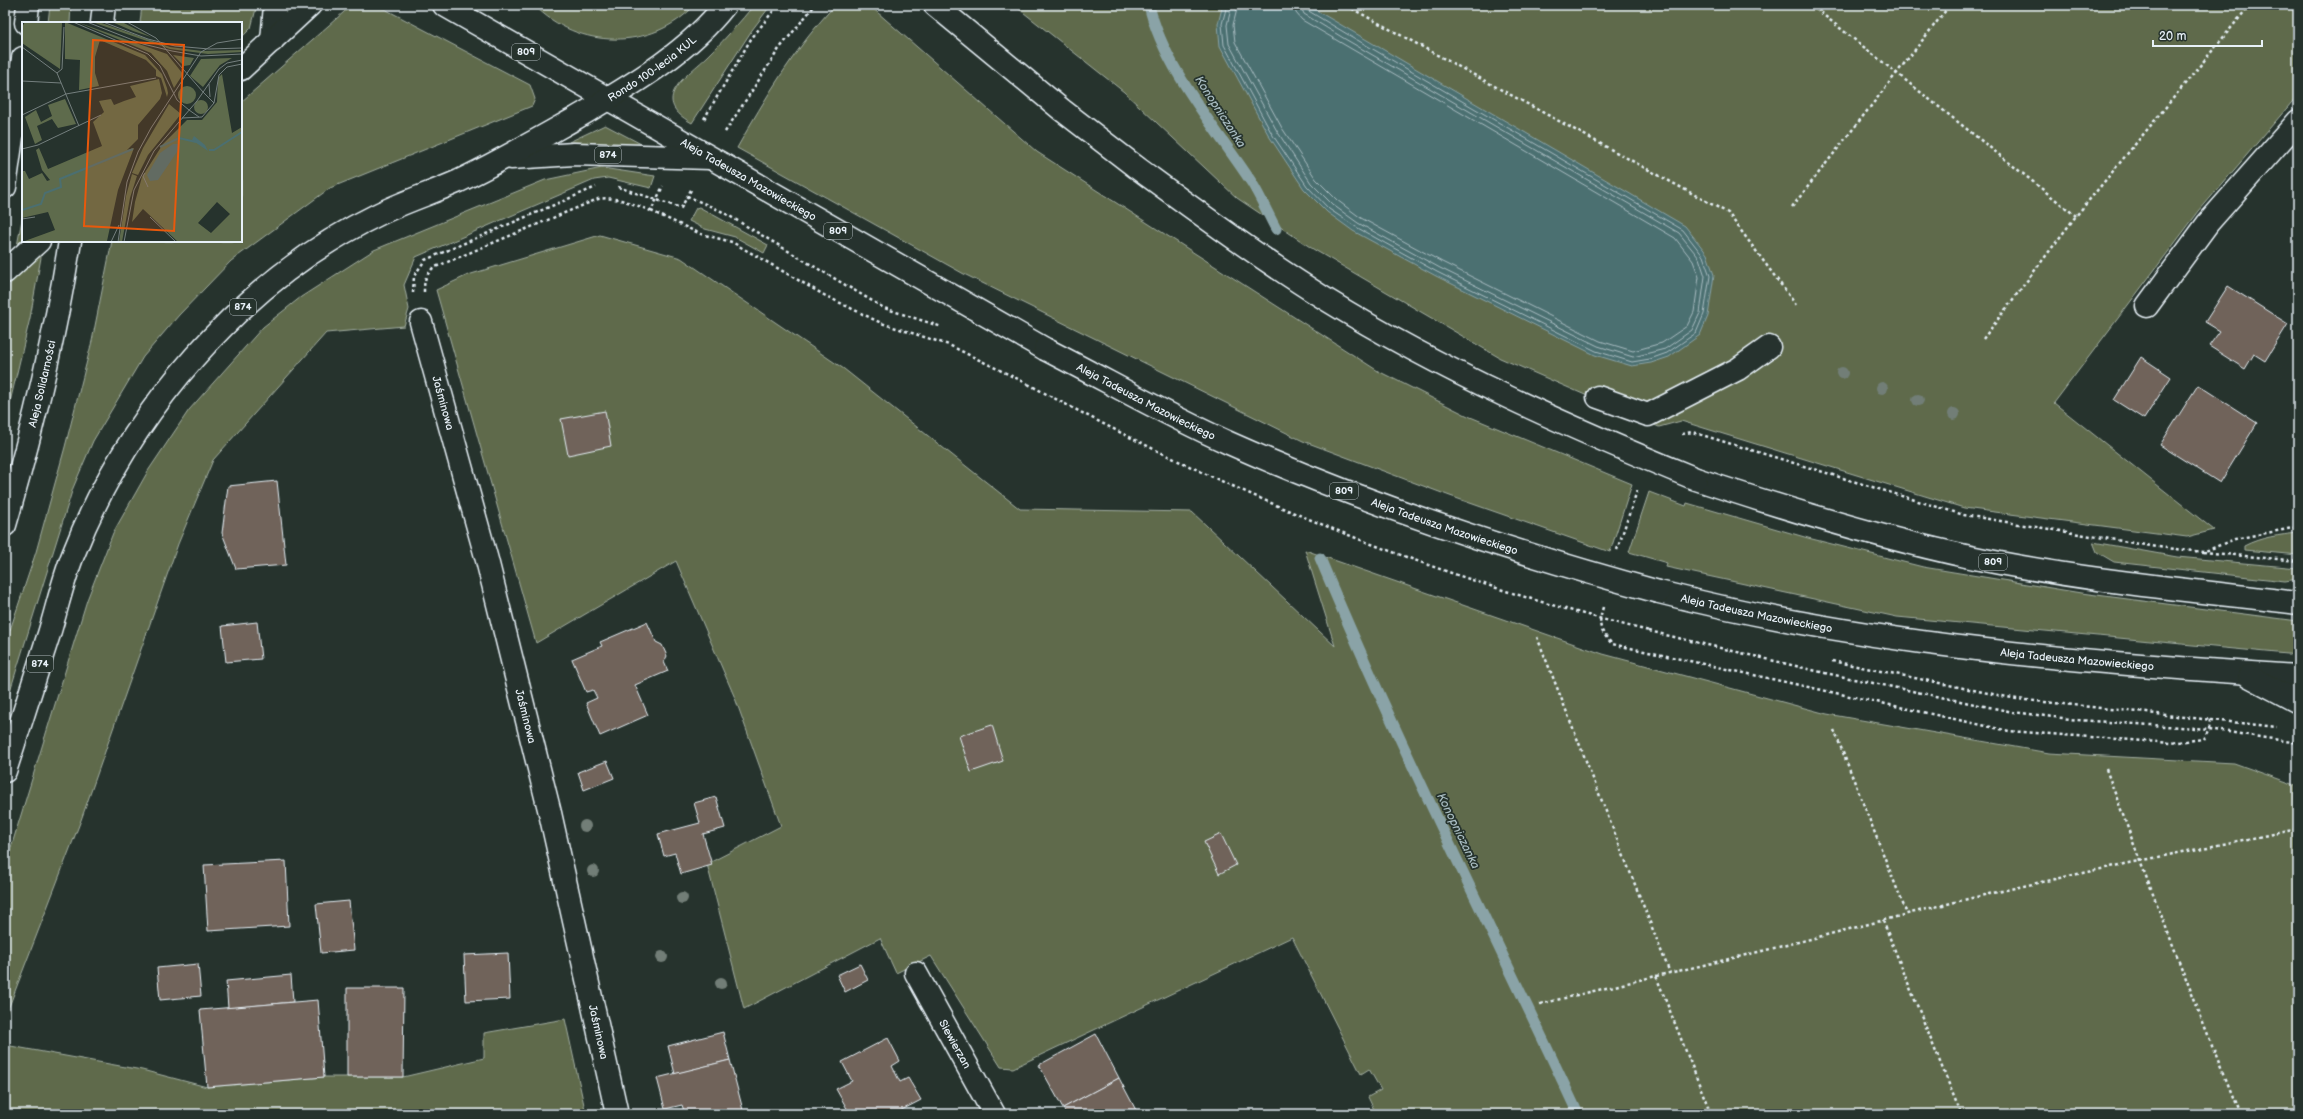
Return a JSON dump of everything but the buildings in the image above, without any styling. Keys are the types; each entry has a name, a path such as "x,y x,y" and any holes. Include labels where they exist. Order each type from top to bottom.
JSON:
{"main road":[{"path":"26,22 28,5"},
{"path":"102,22 104,5"},
{"path":"272,41 275,5"},
{"path":"242,68 310,5"},
{"name":"Rondo 100-lecia KUL","path":"444,5 608,99 684,46 725,5"},
{"name":"809","path":"935,5 1116,152 1246,247 1328,301 1440,364 1504,397 1596,439 1696,479 1818,519 1970,557 2072,575 2298,603"},
{"path":"5,187 22,65"},
{"name":"Aleja Tadeusza Mazowieckiego","path":"608,99 1045,348 1228,442 1347,492 1503,548 1659,592 1724,608 1854,633 2045,656 2298,676"},
{"name":"874","path":"5,771 73,556 91,514 132,442 183,372 208,341 269,284 327,244 377,215 457,181 506,158 608,99"},
{"path":"2147,306 2208,223 2298,121"},
{"name":"874","path":"506,158 574,154 710,158"},
{"path":"5,272 38,242"},
{"name":"Aleja Solidarności","path":"5,525 31,434 64,281 70,242"},
{"name":"Jaśminowa","path":"421,322 487,560 550,812 617,1114"},
{"path":"1598,397 1648,415 1738,369 1769,347"},
{"path":"2242,672 2298,702"},
{"name":"Siewierzan","path":"916,973 994,1114"}],"path":[{"path":"1351,5 1350,7 1356,11 1728,213 1796,305"},
{"path":"1811,5 2076,216"},
{"path":"1792,207 1950,5"},
{"path":"1983,339 2076,216 2250,5"},
{"path":"421,322 415,308 412,286 414,276 426,260 588,190"},
{"path":"687,196 721,211 884,308 945,328"},
{"path":"651,211 701,234 732,242 824,295 881,322 949,345 1028,384 1122,435 1214,479 1333,530 1482,584 1601,620 1649,632 1825,673 2013,712 2078,720 2209,729 2298,743"},
{"path":"1678,434 1692,432 1964,515 2203,552 2298,561"},
{"path":"1616,553 1639,486"},
{"path":"2203,552 2235,539 2298,527"},
{"path":"1603,606 1599,622 1602,632 1612,644 1999,729 2071,737 2172,743 2203,739 2209,729 2210,719"},
{"path":"1538,637 1670,973"},
{"path":"1827,660 2017,699 2078,707 2210,719 2285,728"},
{"path":"1834,730 1907,914"},
{"path":"2106,769 2140,861 2239,1114"},
{"path":"1540,1004 1907,914 2140,861 2298,829"},
{"path":"1883,921 1961,1114"},
{"path":"1656,976 1711,1114"}],"green space":[{"path":"50,5 71,5 70,22 48,22"},
{"path":"142,5 257,5 251,28 242,37 242,22 140,22"},
{"path":"352,5 377,5 530,85 535,99 532,106 330,188 231,261 179,315 143,357 93,441 73,488 5,707 5,645 36,552 65,447 92,341 112,242 242,242 242,101"},
{"path":"534,5 695,5 678,20 658,31 637,37 615,39 593,37 572,30 552,20"},
{"path":"754,5 771,5 752,30 692,123 679,114 673,104 673,95 677,86 722,42"},
{"path":"835,5 869,5 1037,152 1378,371 1468,416 1632,484 1610,552 1450,496 1303,441 964,274 737,148 759,110 794,56"},
{"path":"1014,5 2298,5 2298,95 2199,211 2054,403 2214,530 2187,537 1964,508 1681,421 1659,427 1500,358 1313,249 1237,198 1124,92"},
{"path":"605,125 607,126 643,145 569,142"},
{"path":"602,168 655,176 651,188 608,178 594,180 416,257 404,285 409,309 404,326 326,333 213,460 178,544 81,820 5,1017 5,867 87,600 113,533 148,471 189,410 263,327 301,297 374,250 545,180"},
{"path":"699,207 768,245 764,253 735,237 705,229 689,221 696,208"},
{"path":"22,219 22,242 44,242 30,318 5,423 5,310"},
{"path":"600,235 681,258 844,369 1020,509 1192,512 1335,646 1305,550 1603,654 1827,714 2049,753 2234,763 2298,786 2298,1114 1376,1114 1368,1097 1381,1090 1369,1069 1361,1074 1292,937 1013,1068 1001,1067 931,956 896,973 880,938 744,1009 707,864 781,826 735,698 676,561 536,643 436,290 468,275"},
{"path":"1649,492 1686,506 1687,503 1808,538 1923,567 2081,593 2298,621 2298,655 1897,617 1666,567 1667,563 1629,552"},
{"path":"2298,533 2298,555 2244,550 2244,546 2257,540"},
{"path":"2093,542 2177,557 2298,568 2298,579 2285,581 2114,562 2097,552"},
{"path":"565,1019 586,1114 5,1114 5,1045 142,1070 207,1087 324,1077 403,1077 484,1058 484,1033"}],"water":[{"path":"1225,5 1307,5 1685,226 1707,254 1714,275 1708,316 1700,335 1669,357 1651,363 1632,366 1595,355 1436,276 1353,231 1327,212 1304,189 1269,136 1220,46 1218,24 1222,8"}],"waterway":[{"name":"Konopniczanka","path":"1149,5 1156,28 1166,52 1179,75 1193,98 1252,183 1276,229"},
{"name":"Konopniczanka","path":"1320,558 1350,629 1414,768 1578,1114"}]}
